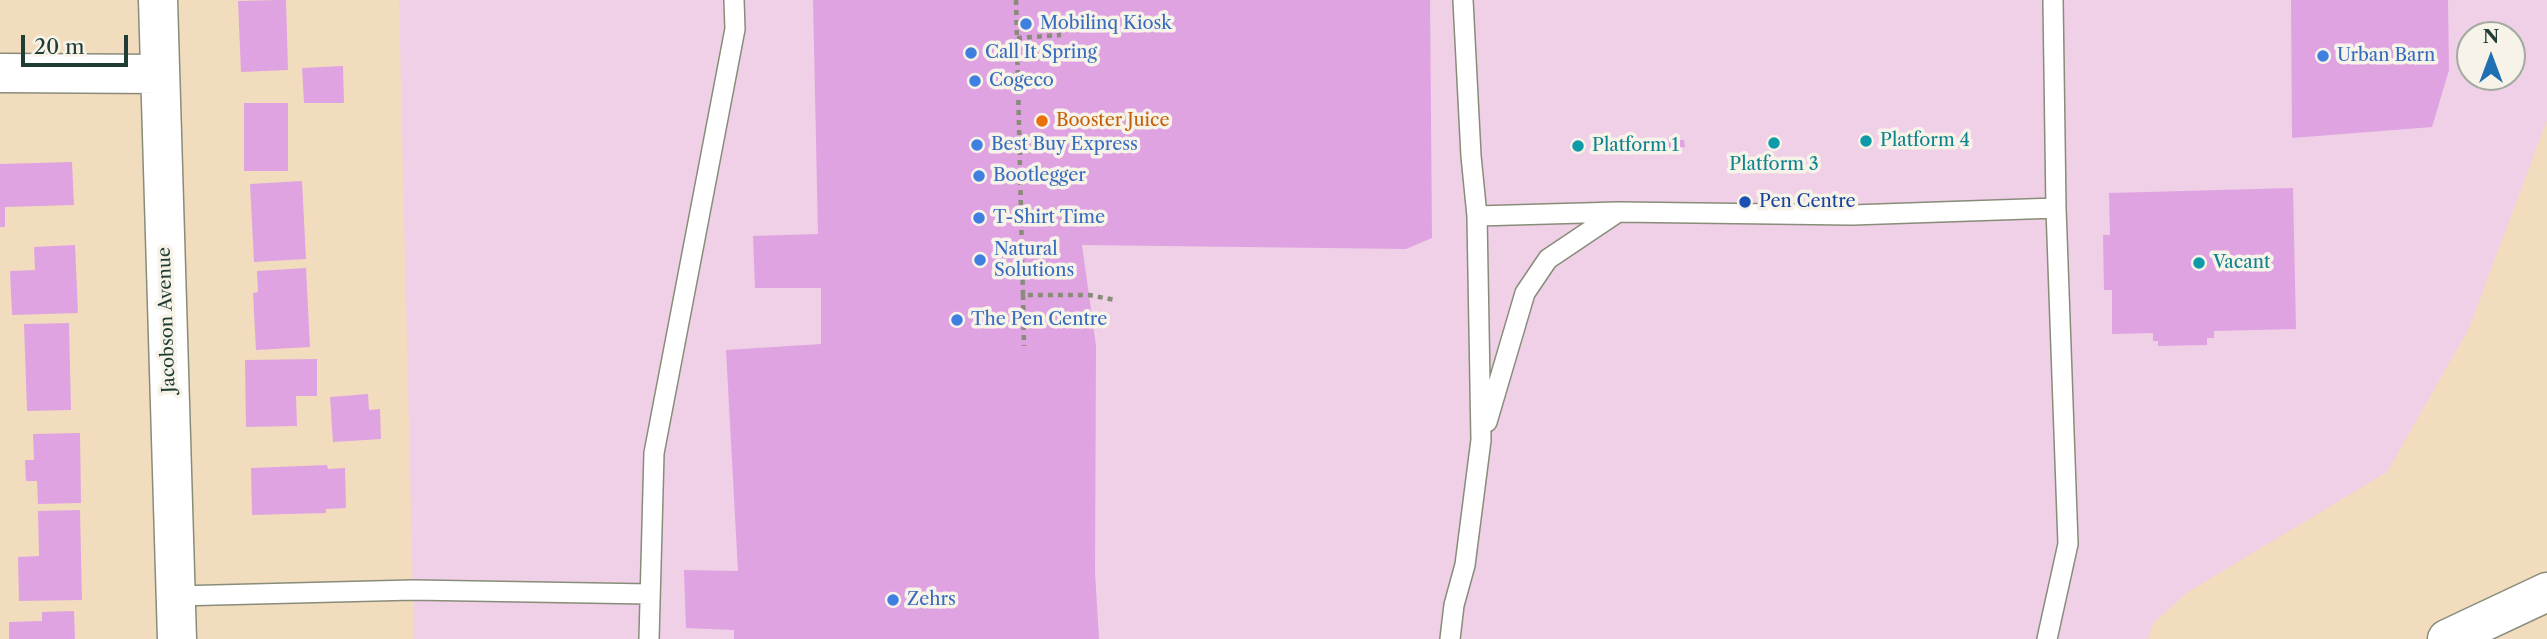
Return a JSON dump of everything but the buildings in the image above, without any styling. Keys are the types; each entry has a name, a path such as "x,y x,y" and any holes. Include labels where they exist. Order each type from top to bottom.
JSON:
{"street":[{"name":"Jacobson Avenue","path":"158,0 177,639"},
{"path":"0,73 160,74"},
{"path":"2447,639 2547,592"}],"lane":[{"path":"649,639 654,453 734,29 734,0"},
{"path":"1463,0 1471,156 1477,216 1482,440"},
{"path":"2047,639 2068,544 2056,208 2053,0"},
{"path":"1477,216 1618,212 1852,215 2056,208"},
{"path":"1450,639 1454,605 1465,565 1482,440 1525,293 1548,259 1618,212"},
{"path":"176,596 413,590 650,594"},
{"path":"1436,639 1454,605"}],"path":[{"path":"1016,0 1024,346"},
{"path":"1017,38 1061,35"},
{"path":"1023,295 1089,295 1115,300"}],"shaded area":[{"path":"399,0 2547,0 2547,120 2469,328 2387,472 2188,592 2153,623 2148,639 414,639"}],"place":[{"name":"Mobilinq Kiosk","path":"1026,24"},
{"name":"Call It Spring","path":"971,53"},
{"name":"Urban Barn","path":"2323,56"},
{"name":"Cogeco","path":"975,81"},
{"name":"Booster Juice","path":"1042,121"},
{"name":"Platform 4","path":"1866,141"},
{"name":"Platform 3","path":"1774,143"},
{"name":"Best Buy Express","path":"977,145"},
{"name":"Platform 1","path":"1578,146"},
{"name":"Bootlegger","path":"979,176"},
{"name":"Pen Centre","path":"1745,202"},
{"name":"T-Shirt Time","path":"979,218"},
{"name":"Natural Solutions","path":"980,260"},
{"name":"Vacant","path":"2199,263"},
{"name":"The Pen Centre","path":"957,320"},
{"name":"Zehrs","path":"893,600"}]}
